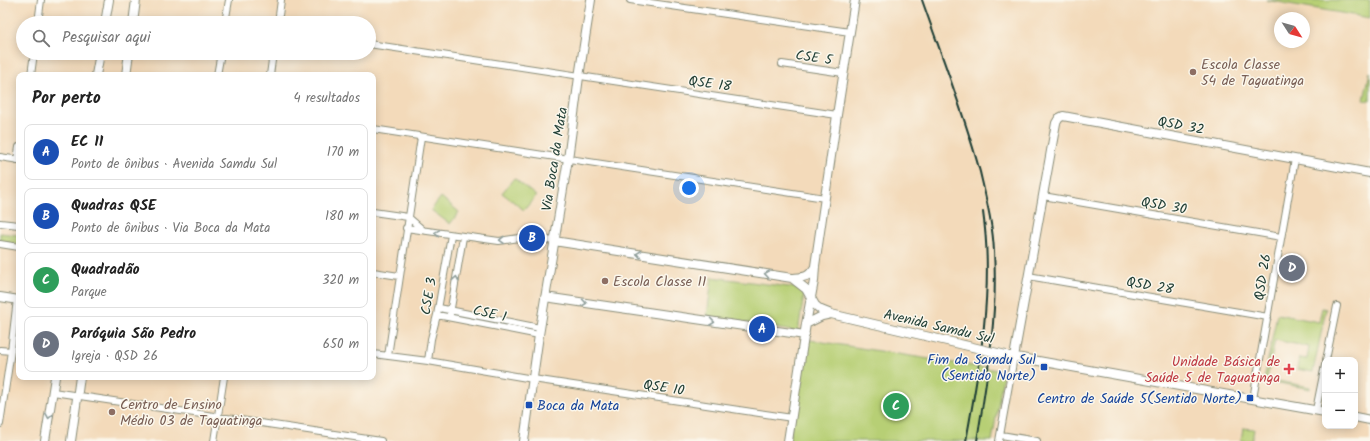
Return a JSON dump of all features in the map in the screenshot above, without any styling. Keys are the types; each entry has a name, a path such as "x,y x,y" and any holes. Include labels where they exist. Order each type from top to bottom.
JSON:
{"street":[{"path":"39,16 41,0"},
{"path":"106,16 109,0"},
{"path":"134,16 136,0"},
{"path":"226,16 229,0"},
{"path":"279,16 281,0"},
{"name":"Via Boca da Mata","path":"524,441 539,331 568,159 591,0"},
{"path":"630,0 850,32"},
{"path":"788,441 806,324 812,297 815,266 855,0"},
{"name":"QSE 18","path":"376,45 837,115"},
{"path":"31,72 33,60"},
{"path":"97,72 99,60"},
{"path":"126,72 128,60"},
{"path":"218,72 220,60"},
{"path":"270,72 272,60"},
{"name":"CSE 5","path":"782,64 843,73"},
{"name":"QSD 32","path":"1043,196 1056,123 1059,118 1063,116 1370,173"},
{"path":"376,129 825,198"},
{"path":"388,356 421,136"},
{"path":"0,157 16,160"},
{"name":"QSD 26","path":"1253,399 1295,159"},
{"path":"1037,441 1000,438 1043,196"},
{"name":"QSD 30","path":"1043,196 1281,237"},
{"path":"376,212 408,217 424,231"},
{"path":"0,223 16,225"},
{"path":"406,228 499,241 526,237 792,278 806,277 810,275 815,266"},
{"name":"CSE 3","path":"428,361 451,235"},
{"name":"CSE 3","path":"450,317 463,237"},
{"path":"0,244 16,247"},
{"path":"376,272 399,276"},
{"name":"QSD 28","path":"1028,276 1268,317"},
{"name":"Avenida Samdu Sul","path":"792,278 806,289 818,307 831,314 1006,355 1322,411"},
{"path":"0,297 16,299"},
{"path":"545,297 805,335"},
{"path":"1327,357 1337,306"},
{"name":"CSE 1","path":"438,308 539,331"},
{"path":"0,424 16,314"},
{"path":"806,324 822,316 831,314"},
{"name":"CSE 1","path":"437,315 539,331"},
{"path":"0,350 11,351"},
{"name":"QSE 10","path":"376,354 428,361 533,379 792,418"},
{"path":"45,441 55,380"},
{"path":"71,441 80,380"},
{"path":"214,441 224,380"},
{"path":"1316,410 1322,380"},
{"path":"53,392 381,441"},
{"path":"1358,418 1370,420"}],"green space":[{"path":"1266,0 1370,0 1370,18"},
{"path":"1370,72 1370,101 1364,100"},
{"path":"514,178 536,196 524,210 502,193"},
{"path":"441,197 459,212 450,224 431,210"},
{"path":"0,233 16,235 16,245 0,242"},
{"path":"712,277 805,289 798,332 707,316"},
{"path":"1322,308 1326,309 1313,372 1297,369 1299,358 1307,359 1309,347 1275,340 1267,379 1310,387 1310,389 1264,380 1277,314 1319,322"},
{"path":"804,339 1004,371 992,441 789,441"},
{"path":"1243,428 1254,429 1252,441 1241,441"}],"railway":[{"path":"922,0 974,150 985,192 992,232 995,276 993,323 988,370 977,441"},
{"path":"966,441 984,327 987,270 983,212"}],"place":[{"name":"Escola Classe 54 de Taguatinga","path":"1193,72"},
{"name":"Quadras QSE","path":"532,238"},
{"name":"Paróquia São Pedro","path":"1292,268"},
{"name":"Escola Classe 11","path":"605,281"},
{"name":"EC 11","path":"762,329"},
{"name":"Fim da Samdu Sul (Sentido Norte)","path":"1044,367"},
{"name":"Unidade Básica de Saúde 5 de Taguatinga","path":"1289,369"},
{"name":"Centro de Saúde 5(Sentido Norte)","path":"1250,398"},
{"name":"Boca da Mata","path":"529,405"},
{"name":"Quadradão","path":"896,406"},
{"name":"Centro de Ensino Médio 03 de Taguatinga","path":"112,412"}]}
